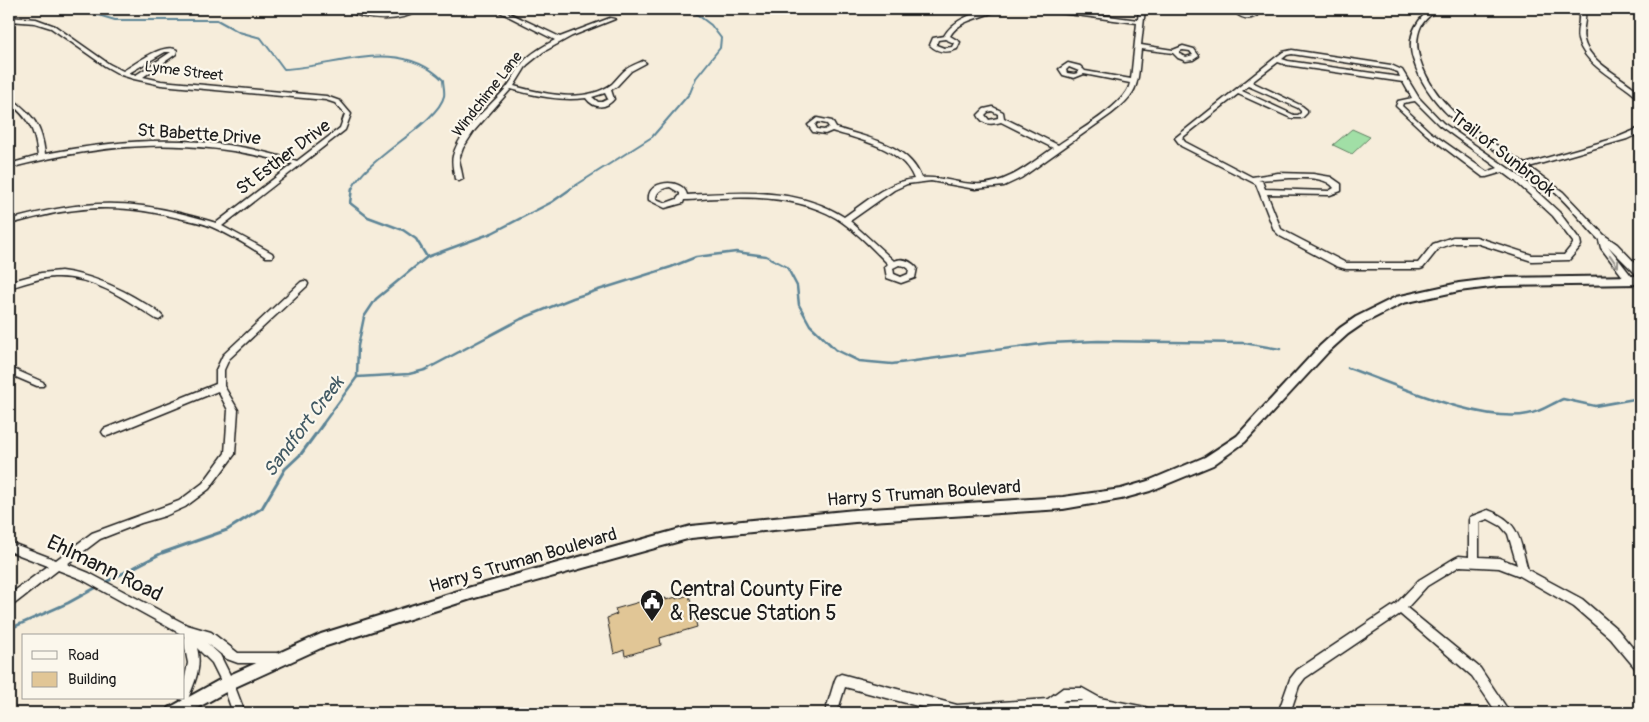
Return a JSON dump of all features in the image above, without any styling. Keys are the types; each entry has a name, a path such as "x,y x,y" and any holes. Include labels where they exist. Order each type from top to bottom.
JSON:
{"main road":[{"name":"Harry S Truman Boulevard","path":"174,713 228,683 321,641 471,594 691,532 855,516 1063,503 1121,494 1150,486 1210,461 1241,439 1338,336 1360,320 1400,300 1430,292 1492,283 1635,280"}],"street":[{"path":"347,9 387,19 407,15 419,9"},
{"path":"497,9 562,40 612,19"},
{"path":"507,14 517,9"},
{"path":"946,37 948,33 966,19 998,9"},
{"path":"1045,9 1141,22"},
{"path":"844,221 891,188 918,180 931,179 975,187 1001,184 1012,180 1122,104 1129,96 1134,82 1142,9"},
{"path":"1236,9 1239,14 1249,17 1257,14 1253,9"},
{"path":"1434,9 1422,19 1414,39 1415,57 1424,82 1439,102 1461,121 1525,166 1576,208 1602,239 1614,246 1640,273"},
{"path":"1581,9 1584,17 1579,34 1586,52 1600,65 1632,87 1640,97"},
{"name":"Lyme Street","path":"9,19 36,21 53,27 107,65 122,74 136,78 161,83 323,98 341,103"},
{"name":"Windchime Lane","path":"458,179 456,157 464,140 499,97 510,87 519,71 532,57 562,40"},
{"path":"1139,47 1176,52"},
{"path":"122,74 164,50 174,50 174,53 169,57 136,78"},
{"name":"Trail of Sunbrook","path":"1292,52 1391,67 1400,72 1405,80 1416,98 1451,133 1504,169 1538,196 1567,228 1578,245 1570,256 1560,258 1527,257 1487,244 1465,240 1444,242 1436,246 1420,266 1415,267 1346,266 1339,264 1278,230 1259,183 1178,140 1179,136 1285,53 1292,52"},
{"path":"1277,60 1405,80"},
{"path":"510,87 532,93 556,96 588,96 608,89 629,70 643,63"},
{"path":"1082,72 1134,82"},
{"path":"1237,91 1293,117 1304,113 1300,106 1248,83"},
{"path":"588,96 594,103 602,105 611,99 608,89"},
{"path":"1416,98 1400,102 1400,106 1428,133 1486,175 1504,169"},
{"path":"9,99 30,116 36,126 40,137 42,156"},
{"name":"St Esther Drive","path":"217,226 343,129 348,114 341,103"},
{"path":"1002,119 1058,148"},
{"path":"832,129 902,156 915,169 918,180"},
{"path":"1525,166 1634,135 1640,130"},
{"name":"St Babette Drive","path":"9,166 42,156 109,145 170,143 238,148 269,154 298,163"},
{"path":"1252,179 1262,176 1323,177 1334,181 1338,186 1338,189 1330,193 1262,191"},
{"path":"682,198 724,195 775,197 812,205 844,221 893,264"},
{"path":"9,222 60,208 110,203 171,213 217,226 269,255"},
{"path":"1602,239 1604,246 1635,280"},
{"path":"9,285 41,276 62,274 106,287 159,317"},
{"path":"9,601 96,536 182,504 206,486 230,454 233,410 220,386 220,370 226,357 304,284"},
{"path":"9,370 40,384"},
{"path":"107,432 220,386"},
{"path":"1474,562 1474,520 1488,514 1505,523 1512,532 1524,573"},
{"name":"Ehlmann Road","path":"9,546 85,576 183,629 207,636 230,655 238,658 280,658"},
{"path":"1284,713 1294,683 1301,674 1400,608 1423,583 1459,561 1498,563 1524,573 1578,603 1614,634 1640,665"},
{"path":"1400,608 1476,672 1504,713"},
{"path":"183,629 194,651 192,677 185,693"},
{"name":"Ehlmann Road","path":"183,629 216,659 228,683 239,713"},
{"path":"831,713 841,680 957,711 1050,705 1064,708 1098,703 1145,713"},
{"path":"169,713 180,700"}],"green space":[{"path":"1352,129 1370,137 1352,154 1333,145"}],"building":[{"name":"Central County Fire & Rescue Station 5","path":"689,595 697,627 660,638 661,645 625,656 624,650 614,654 607,618 617,614 615,609 650,599 651,602 666,598 666,600 676,597 676,599"}],"waterway":[{"path":"78,9 115,20 217,20 239,32 261,38 284,69 366,57 407,59 425,67 443,80 444,96 439,106 429,118 371,165 352,189"},
{"name":"Sandfort Creek","path":"570,189 652,137 690,93 696,78 720,48 721,38 711,25 690,9"},
{"path":"352,188 350,203 368,217 403,230 416,239 427,257"},
{"name":"Sandfort Creek","path":"427,257 492,233 552,202 572,188"},
{"path":"357,377 409,374 425,370 521,319 573,298 671,267 696,257 736,252 766,256 787,267 797,286 799,305 810,325 836,350 859,361 892,364 1048,343 1098,341 1244,343 1280,349"},
{"name":"Sandfort Creek","path":"357,377 358,346 364,317 376,299 427,257"},
{"path":"1348,368 1438,401 1463,408 1509,416 1533,413 1563,399 1595,406 1640,398"},
{"name":"Sandfort Creek","path":"322,425 357,377"},
{"name":"Sandfort Creek","path":"104,583 162,553 227,530 262,508 285,469 301,454 323,424"},
{"name":"Sandfort Creek","path":"9,629 68,603 97,587"}],"place":[{"name":"Central County Fire & Rescue Station 5","path":"652,622"}]}
